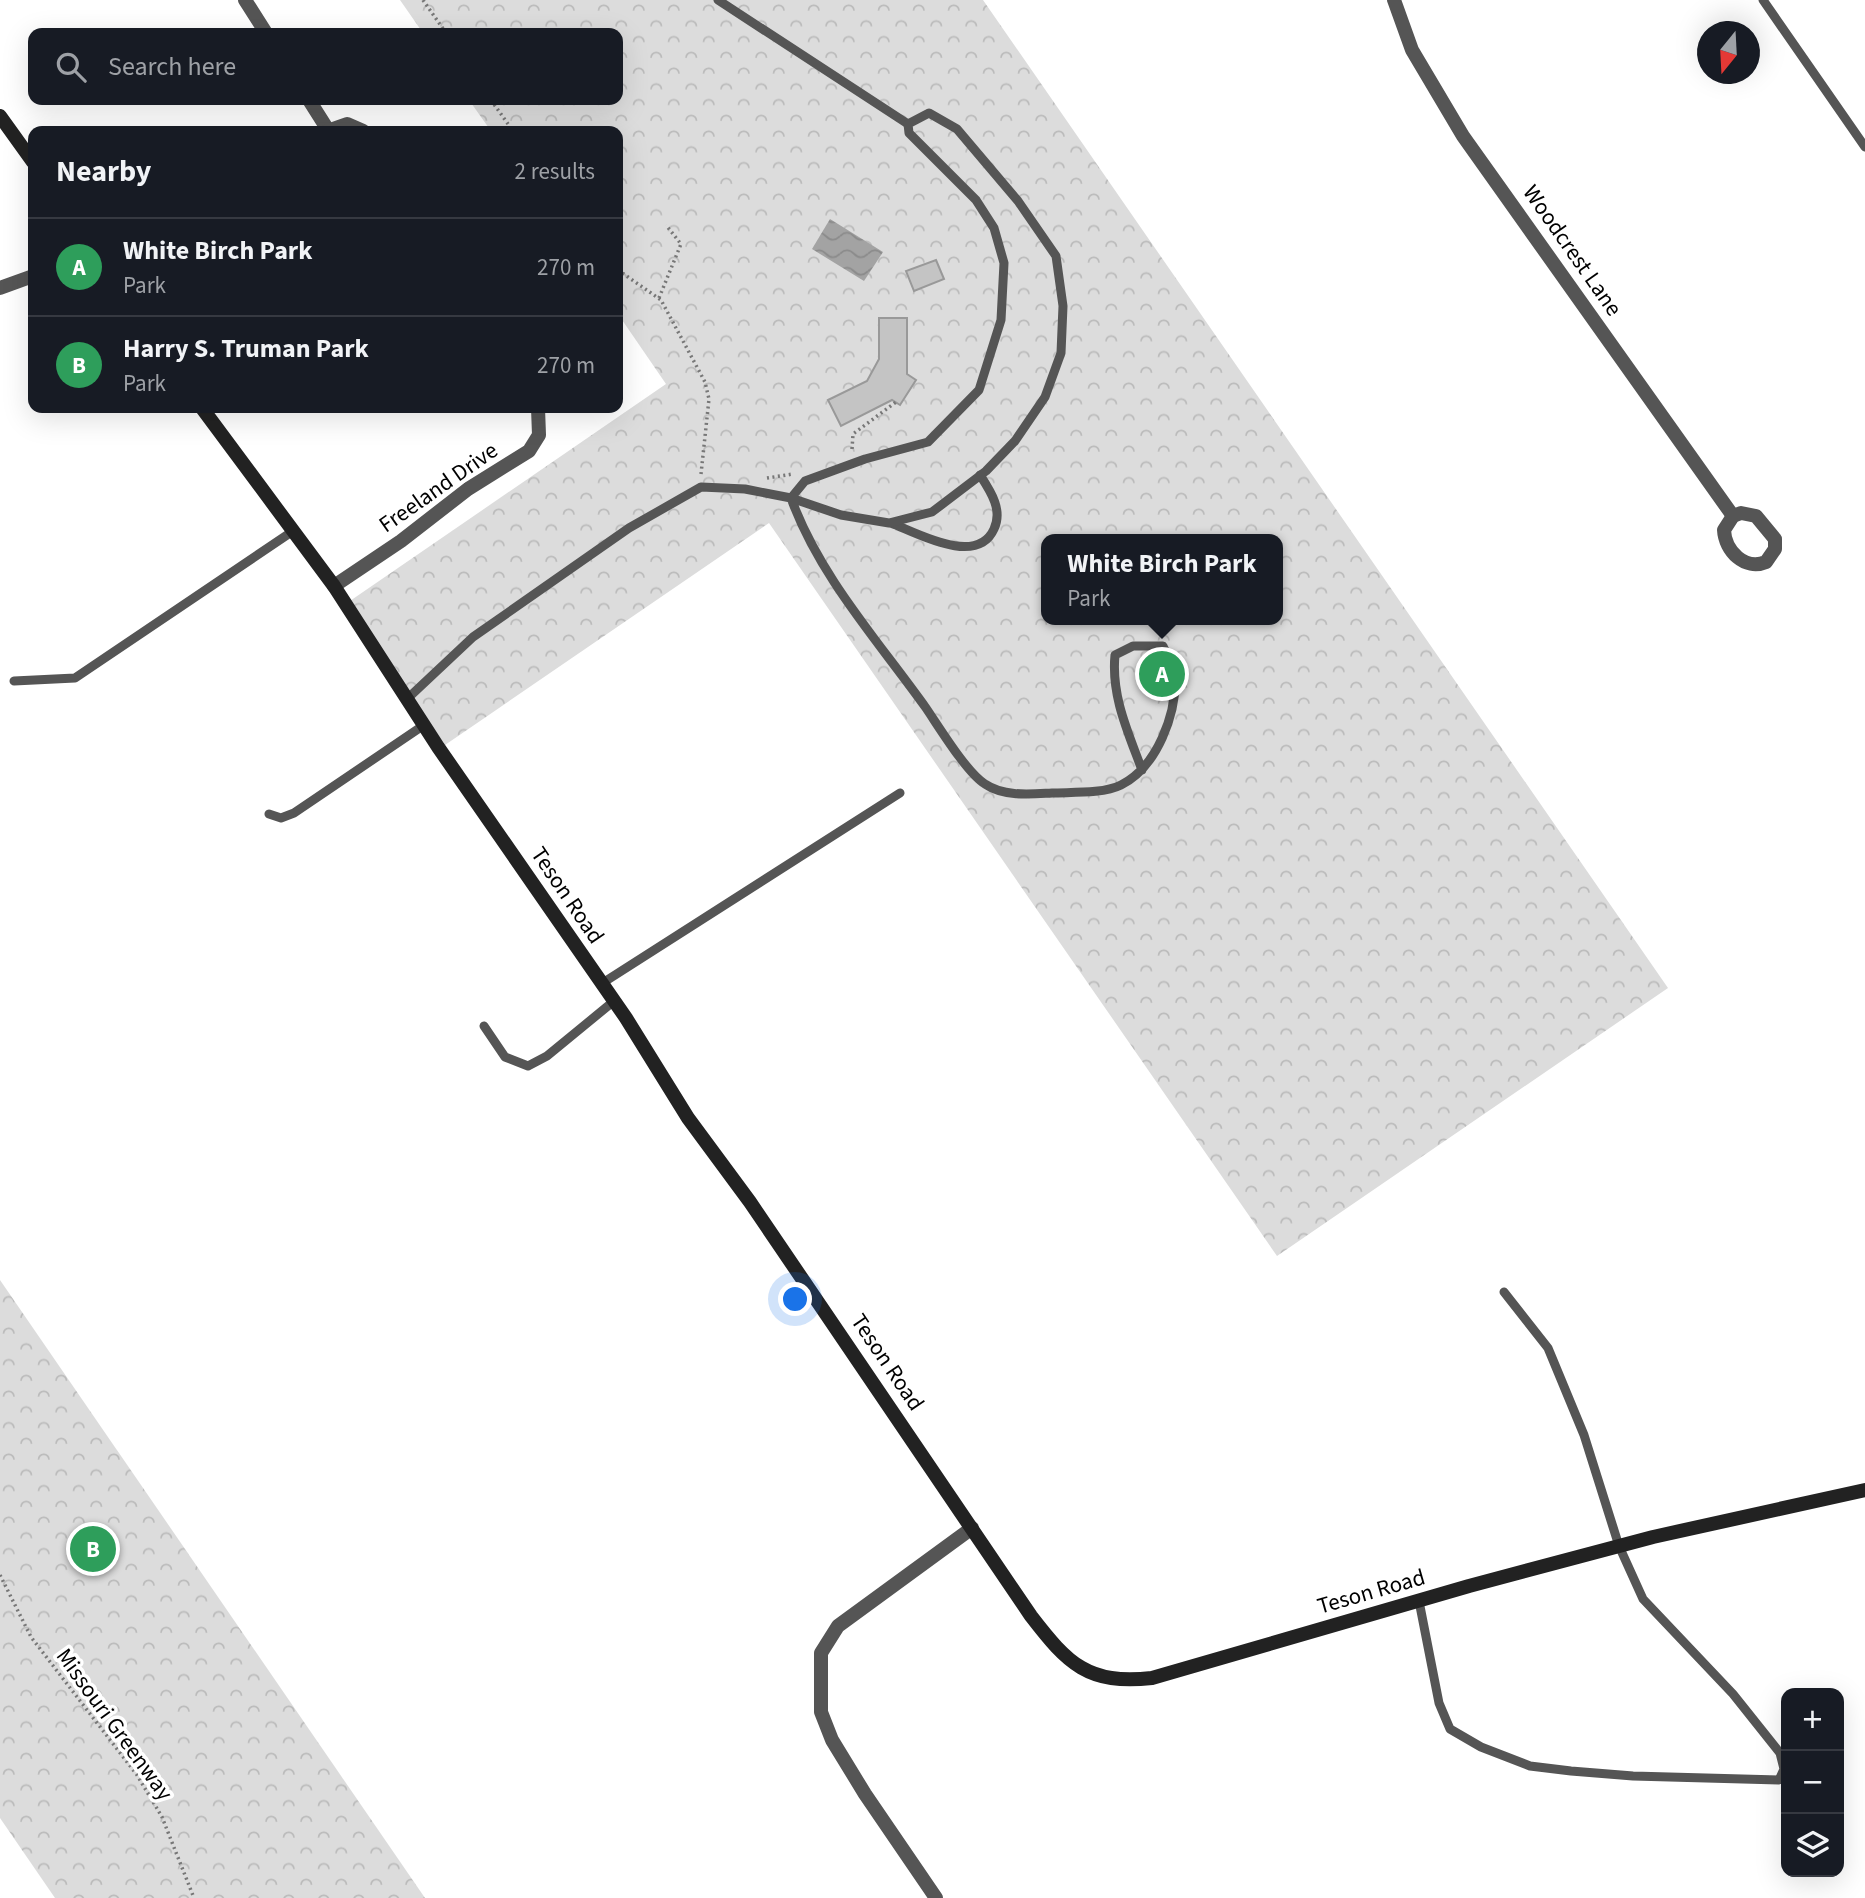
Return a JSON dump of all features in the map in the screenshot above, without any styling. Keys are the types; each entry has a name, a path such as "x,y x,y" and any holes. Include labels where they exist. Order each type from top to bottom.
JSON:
{"street":[{"path":"245,0 263,28"},
{"name":"Woodcrest Lane","path":"1394,0 1412,50 1463,136 1733,516"},
{"path":"312,105 325,126"},
{"path":"0,116 28,155"},
{"path":"0,288 28,278"},
{"name":"Teson Road","path":"206,413 334,586 424,725 614,1001 688,1118 750,1202 972,1528 1060,1653 1078,1668 1100,1677 1131,1680 1152,1678 1619,1546 1865,1490"},
{"name":"Freeland Drive","path":"334,586 401,541 468,489 529,451 539,435 538,413"},
{"path":"936,1898 832,1740 821,1712 821,1653 838,1626 972,1528"}],"lane":[{"path":"718,0 908,124"},
{"path":"1763,0 1865,147"},
{"path":"889,523 932,512 980,475 1015,441 1045,397 1061,353 1063,306 1056,256 1018,201 957,129 929,113 908,124"},
{"path":"791,498 805,481 865,459 928,442 979,390 994,343 1001,320 1004,263 993,228 976,200 909,133 908,124"},
{"path":"407,699 473,637 677,498 701,487 745,489 791,498 841,515 889,523 950,544 971,547 983,543 992,534 999,518 993,496 980,475"},
{"path":"791,498 802,529 848,600 985,784 1019,795 1075,792 1119,786 1142,770 1157,749 1170,714 1175,674 1163,646 1133,646 1115,655 1113,677 1122,716 1142,770"},
{"path":"15,681 59,680 82,674 293,531"},
{"path":"269,814 281,818 294,813 424,725"},
{"path":"601,984 900,793"},
{"path":"484,1026 505,1057 528,1066 547,1056 614,1001"},
{"path":"1419,1601 1438,1703 1450,1729 1480,1747 1530,1766 1571,1771 1633,1776 1779,1780 1784,1769 1780,1753 1733,1694 1643,1599 1619,1546 1584,1435 1548,1348 1504,1292"}],"path":[{"path":"423,0 443,28"},
{"path":"495,105 509,126"},
{"path":"659,298 681,244 666,225"},
{"path":"623,273 659,298 670,313 705,382 709,399 701,475 714,474"},
{"path":"850,456 853,434 895,402"},
{"path":"757,477 769,479 797,473"},
{"name":"Missouri Greenway","path":"0,1575 30,1637 137,1775 162,1817 194,1898"}],"green space":[{"path":"400,0 983,0 1668,988 1277,1256 769,523 445,745 347,603 666,384 623,321 623,126 487,126 473,105 623,105 623,28 420,28"},
{"path":"0,1280 425,1898 55,1898 0,1818"}],"water":[{"path":"830,219 883,252 864,281 812,249"}],"building":[{"path":"936,260 944,279 914,291 906,271"},
{"path":"879,318 907,318 907,374 916,380 900,405 892,400 841,426 828,400 867,381 879,359"}],"place":[{"name":"White Birch Park","path":"1162,674"},
{"name":"Harry S. Truman Park","path":"93,1549"}]}
